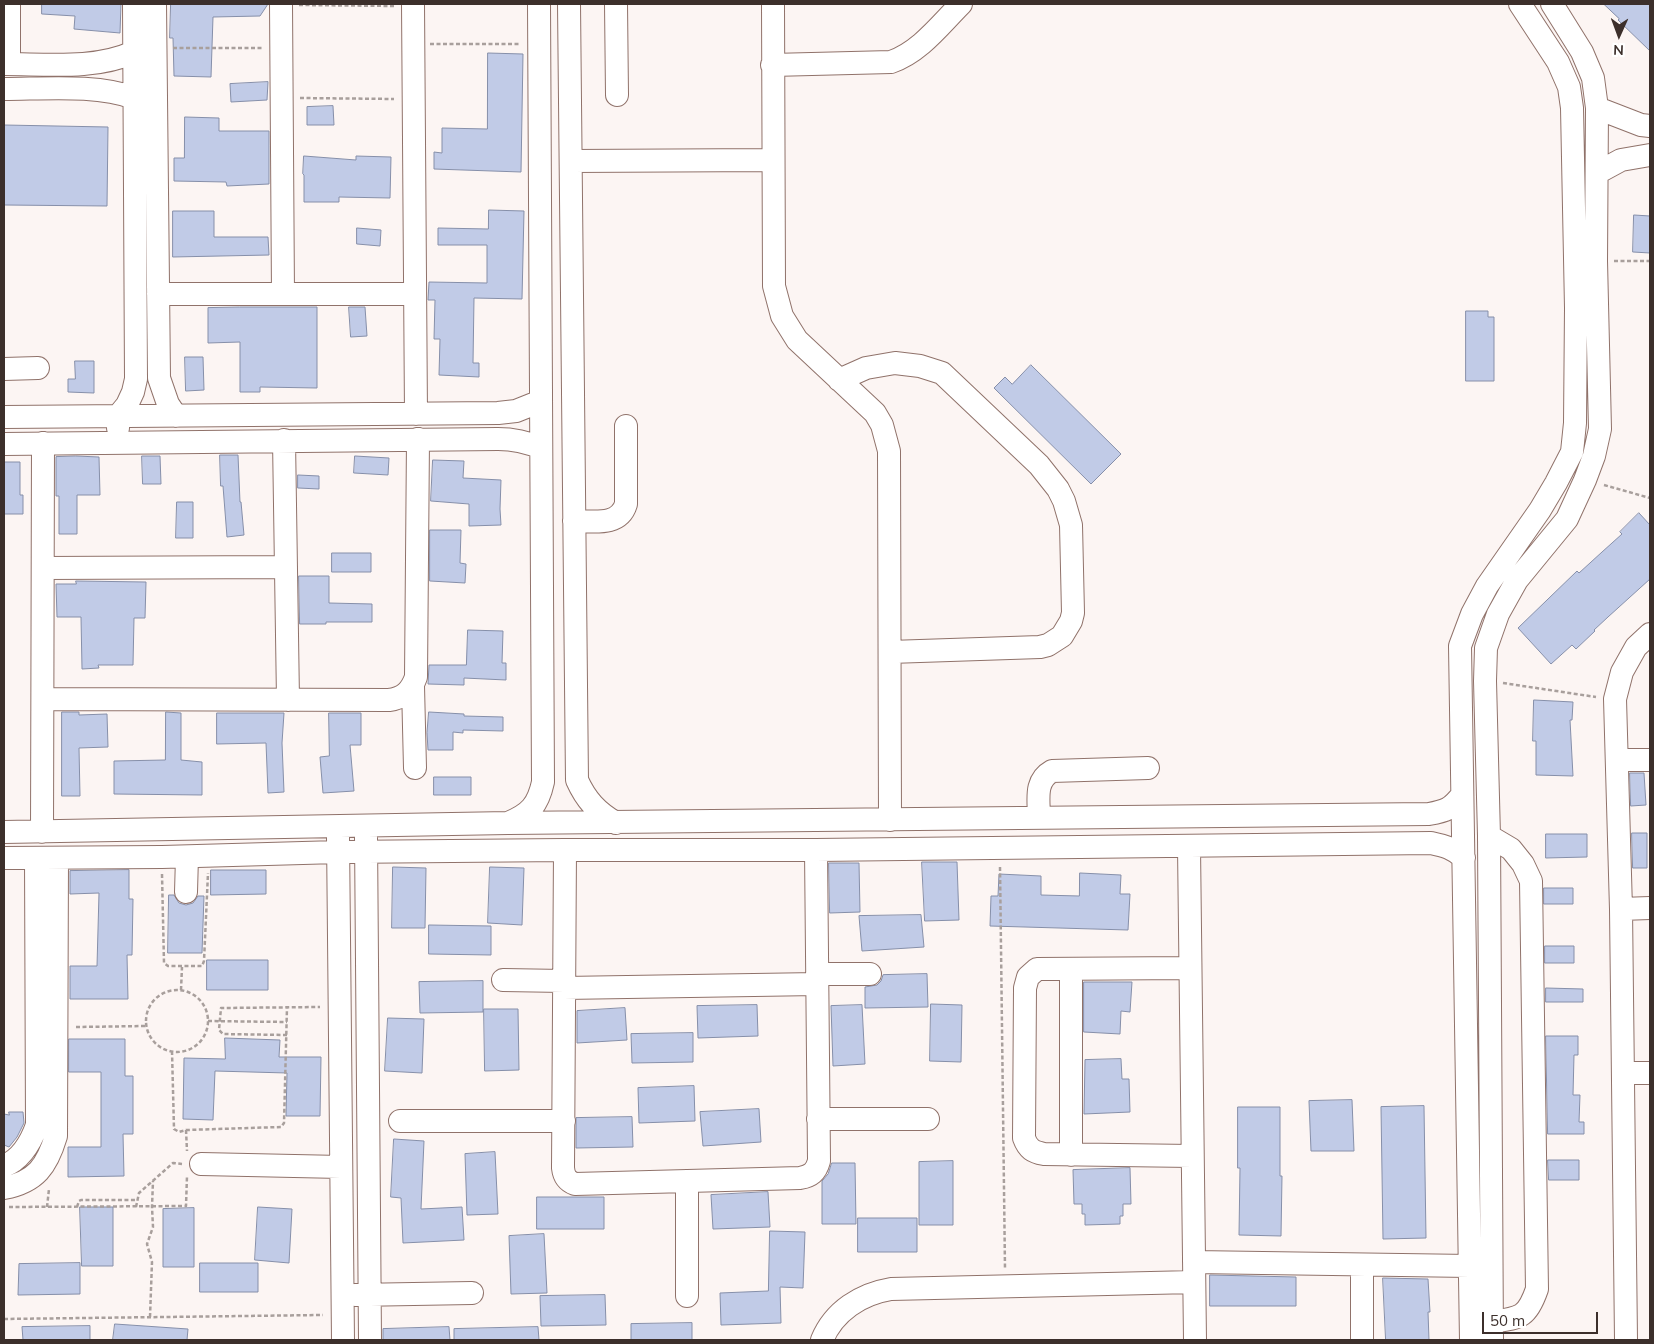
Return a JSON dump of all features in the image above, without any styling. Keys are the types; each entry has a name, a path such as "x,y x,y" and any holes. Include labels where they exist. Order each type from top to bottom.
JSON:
{"street":[{"path":"9,4 6,64 95,63 145,50"},
{"path":"134,4 145,50 158,294 159,378 168,404 176,416"},
{"path":"118,442 118,416 127,405 133,392 136,378 134,98 155,4"},
{"path":"281,4 283,294"},
{"path":"508,823 522,818 533,808 540,796 543,782 539,4"},
{"path":"569,4 577,780 583,794 592,806 603,816 616,823"},
{"path":"616,4 618,95"},
{"path":"772,4 774,286 777,301 782,316 797,340 875,413 882,425 889,451 890,820"},
{"path":"772,65 891,62 902,58 914,50 961,4"},
{"path":"1471,1340 1470,1266 1480,1201 1489,836 1485,681 1486,648 1498,614 1517,580 1567,519 1594,456 1600,429 1586,308 1569,86 1558,62 1520,4"},
{"path":"1489,836 1511,848 1523,864 1531,882 1537,1289 1531,1306 1518,1318 1492,1331 1480,1201 1464,858 1460,646 1472,614 1487,586 1540,510 1572,452 1586,308 1596,261 1597,108 1592,78 1582,52 1552,4"},
{"path":"413,5 416,414"},
{"path":"539,53 570,63"},
{"path":"4,89 96,90 134,98"},
{"path":"1597,108 1641,125 1650,126"},
{"path":"1597,173 1621,160 1650,156"},
{"path":"571,161 773,160"},
{"path":"158,294 415,294"},
{"path":"839,380 866,368 895,364 920,366 942,373 1050,476 1064,501 1071,525 1073,613 1067,629 1056,641 1040,647 890,652"},
{"path":"4,369 38,368"},
{"path":"136,378 159,378"},
{"path":"4,417 498,412 516,411 541,401"},
{"path":"498,412 498,439"},
{"path":"574,521 608,521 619,516 624,509 626,504 626,426"},
{"path":"43,699 389,700 407,694 413,686 416,677 418,439"},
{"path":"4,444 498,439 520,441 541,448"},
{"path":"284,440 288,700"},
{"path":"42,832 43,443"},
{"path":"43,568 286,567"},
{"path":"1626,1340 1623,1073 1615,699 1622,672 1636,647 1650,634"},
{"path":"542,640 575,640"},
{"path":"413,686 415,768"},
{"path":"1617,760 1650,760"},
{"path":"1039,818 1040,782 1052,771 1148,768"},
{"path":"4,832 508,823 1429,814 1445,811 1462,796"},
{"path":"338,826 343,1340"},
{"path":"366,826 370,1340"},
{"path":"4,858 198,857 338,852 816,850 1431,843 1456,850 1464,858"},
{"path":"1189,846 1195,1340"},
{"path":"564,850 563,1168 564,1176 568,1181 575,1184 809,1176 816,1170 819,1161 816,850"},
{"path":"186,892 198,857"},
{"path":"4,1188 17,1186 36,1174 50,1157 56,1136 57,1028 47,858"},
{"path":"4,1166 22,1154 32,1141 37,1125 47,858"},
{"path":"1620,909 1650,908"},
{"path":"1070,968 1071,1154"},
{"path":"1190,968 1037,969 1028,977 1025,988 1024,1138 1027,1147 1034,1153 1192,1156"},
{"path":"503,980 564,985 817,979 870,974"},
{"path":"1623,1073 1650,1073"},
{"path":"818,1119 928,1119"},
{"path":"400,1121 564,1121"},
{"path":"190,1164 341,1167"},
{"path":"687,1181 687,1296"},
{"path":"822,1340 829,1326 846,1308 867,1295 891,1289 1005,1286 1194,1272 1362,1265 1470,1266"},
{"path":"1362,1265 1362,1340"},
{"path":"342,1305 370,1295 472,1293"}],"path":[{"path":"281,4 413,5"},
{"path":"413,44 539,53"},
{"path":"145,50 281,48"},
{"path":"282,98 413,99"},
{"path":"1596,261 1650,261"},
{"path":"1585,480 1650,498"},
{"path":"1485,681 1615,699"},
{"path":"1000,848 1005,1286"},
{"path":"162,857 164,963 168,966 182,967 204,964 198,857"},
{"path":"181,990 182,967"},
{"path":"181,990 201,1001 205,1007 208,1021 207,1029 200,1042 187,1050 172,1051 164,1049 153,1040 147,1026 148,1010 152,1002 165,993 181,990"},
{"path":"287,1035 223,1034 220,1030 220,1009 222,1007 339,1007"},
{"path":"172,1051 173,1127 179,1132 186,1130 281,1127 284,1123 287,1007"},
{"path":"208,1021 287,1022"},
{"path":"57,1028 147,1026"},
{"path":"4,1207 186,1206 190,1164 186,1130"},
{"path":"136,1207 139,1193 173,1163 190,1164"},
{"path":"150,1317 152,1262 147,1244 153,1227 153,1181"},
{"path":"77,1207 81,1200 137,1200"},
{"path":"4,1319 150,1317 342,1305"}],"building":[{"path":"42,4 121,4 120,33 74,29 75,16 42,14"},
{"path":"171,4 268,4 260,16 213,17 211,77 174,76 173,38 170,38"},
{"path":"1604,4 1650,4 1650,51 1618,20"},
{"path":"488,53 523,54 521,172 434,169 434,152 442,153 442,128 487,129"},
{"path":"268,82 267,100 231,102 230,84"},
{"path":"333,106 334,125 307,125 307,107"},
{"path":"185,117 219,118 219,131 269,131 269,184 227,186 226,182 174,181 174,158 184,158"},
{"path":"4,125 108,127 107,206 4,205"},
{"path":"304,156 356,160 356,156 391,157 390,198 339,197 339,202 304,202"},
{"path":"489,210 524,211 522,299 474,298 473,363 479,363 479,377 439,375 440,339 434,339 435,300 428,300 429,282 487,283 487,245 438,245 438,228 488,229"},
{"path":"173,211 214,211 214,237 268,237 269,255 173,257"},
{"path":"1634,215 1650,216 1650,253 1633,252"},
{"path":"357,228 381,230 380,246 357,244"},
{"path":"317,307 317,388 260,387 260,392 240,392 240,342 208,343 208,308"},
{"path":"349,307 365,307 367,336 351,337"},
{"path":"1466,311 1488,311 1488,317 1494,317 1494,381 1466,381"},
{"path":"185,357 203,357 204,390 186,391"},
{"path":"75,361 94,361 94,393 68,392 68,379 75,379"},
{"path":"1031,365 1121,454 1091,484 994,388 1005,377 1012,384"},
{"path":"220,455 238,455 240,502 244,535 227,537 223,486 221,486"},
{"path":"142,456 160,456 161,484 143,484"},
{"path":"355,456 389,458 388,475 354,473"},
{"path":"56,457 99,457 100,495 77,495 77,534 59,534 59,496 56,496"},
{"path":"433,460 464,461 463,478 501,480 501,525 469,526 469,504 431,501"},
{"path":"4,462 20,462 20,495 23,495 23,514 4,514"},
{"path":"298,475 319,476 319,489 298,488"},
{"path":"177,502 193,502 193,538 176,538"},
{"path":"1639,513 1650,525 1650,579 1576,649 1572,645 1551,664 1518,628 1577,571 1579,573 1622,534 1620,532"},
{"path":"430,530 461,530 460,563 466,564 465,583 430,581"},
{"path":"332,553 371,553 371,572 332,572"},
{"path":"299,576 329,576 329,603 372,604 372,622 300,624"},
{"path":"76,581 146,582 145,618 134,618 133,665 98,665 99,668 82,669 81,617 57,617 56,584 76,584"},
{"path":"468,630 503,631 502,663 506,663 506,680 464,678 464,685 428,684 429,665 466,665"},
{"path":"1534,700 1573,702 1572,720 1570,720 1573,776 1536,775 1536,741 1533,741"},
{"path":"62,712 79,712 79,715 107,714 108,747 79,748 80,796 62,796"},
{"path":"166,712 181,713 181,760 202,762 202,795 114,794 114,761 165,760"},
{"path":"429,712 464,714 464,716 503,717 503,731 463,730 463,733 453,732 453,750 428,750"},
{"path":"217,713 284,713 282,743 284,792 268,793 266,743 217,744"},
{"path":"329,713 361,713 361,745 350,745 354,791 323,793 320,757 329,756"},
{"path":"1630,773 1644,773 1646,805 1631,806"},
{"path":"434,777 471,777 471,795 434,795"},
{"path":"1632,833 1647,833 1647,868 1633,868"},
{"path":"1546,834 1587,834 1587,857 1546,858"},
{"path":"922,862 957,862 959,920 925,921"},
{"path":"829,863 859,863 860,912 830,913"},
{"path":"393,867 426,868 425,928 392,928"},
{"path":"490,867 524,868 522,925 488,923"},
{"path":"129,870 129,899 133,899 132,955 127,955 128,999 70,999 70,966 97,966 99,893 70,894 70,871"},
{"path":"211,870 266,870 266,894 211,895"},
{"path":"1080,873 1121,875 1120,894 1130,894 1128,930 990,926 991,896 998,896 999,874 1041,876 1041,895 1079,896"},
{"path":"1544,888 1573,888 1573,904 1544,904"},
{"path":"169,895 174,895 179,903 186,905 193,903 198,896 204,896 202,953 168,953"},
{"path":"921,915 924,947 862,951 859,916"},
{"path":"429,925 491,926 491,955 429,954"},
{"path":"1545,946 1574,946 1574,963 1545,963"},
{"path":"207,960 268,960 268,990 207,990"},
{"path":"927,974 928,1007 865,1008 865,987 877,985 883,975"},
{"path":"483,981 483,1012 420,1013 419,982"},
{"path":"1084,982 1132,982 1130,1012 1121,1011 1120,1034 1084,1032"},
{"path":"1546,988 1583,989 1583,1002 1546,1002"},
{"path":"931,1004 962,1005 961,1062 930,1061"},
{"path":"757,1005 758,1036 698,1038 697,1006"},
{"path":"862,1005 865,1064 833,1066 831,1006"},
{"path":"625,1008 627,1040 577,1043 577,1011"},
{"path":"484,1009 518,1009 519,1070 485,1071"},
{"path":"388,1018 424,1019 422,1073 385,1071"},
{"path":"693,1033 693,1062 632,1063 631,1034"},
{"path":"1546,1036 1578,1036 1578,1055 1574,1055 1573,1095 1580,1095 1579,1122 1584,1122 1584,1134 1548,1134"},
{"path":"225,1038 280,1040 279,1057 321,1057 320,1116 286,1116 287,1073 215,1071 213,1120 183,1119 184,1058 225,1059"},
{"path":"69,1039 125,1039 125,1076 133,1076 133,1134 123,1134 124,1176 68,1177 68,1147 101,1147 101,1072 69,1072"},
{"path":"1121,1059 1122,1079 1129,1079 1130,1112 1084,1114 1085,1060"},
{"path":"694,1086 695,1121 639,1123 638,1088"},
{"path":"1352,1100 1354,1151 1311,1151 1309,1101"},
{"path":"1424,1106 1426,1238 1383,1239 1381,1107"},
{"path":"1238,1107 1280,1107 1281,1236 1239,1235 1240,1168 1238,1168"},
{"path":"759,1109 761,1142 703,1146 700,1112"},
{"path":"9,1112 23,1112 24,1123 9,1147 4,1145 4,1114 9,1115"},
{"path":"632,1117 633,1147 576,1148 576,1118"},
{"path":"394,1139 424,1141 421,1209 462,1207 464,1240 403,1243 401,1198 391,1197"},
{"path":"495,1152 498,1214 467,1215 465,1154"},
{"path":"1548,1160 1579,1160 1579,1180 1549,1180"},
{"path":"953,1161 953,1225 919,1225 919,1162"},
{"path":"832,1163 855,1163 856,1224 822,1224 822,1181 828,1174"},
{"path":"1130,1168 1131,1204 1123,1204 1123,1216 1120,1216 1120,1224 1085,1225 1085,1214 1082,1214 1082,1204 1074,1204 1073,1170"},
{"path":"768,1192 770,1227 713,1229 711,1195"},
{"path":"537,1197 604,1197 604,1229 537,1229"},
{"path":"80,1207 113,1207 113,1266 82,1266"},
{"path":"258,1207 292,1209 289,1263 255,1260"},
{"path":"194,1208 194,1267 163,1267 163,1209"},
{"path":"858,1218 917,1218 917,1252 858,1252"},
{"path":"770,1231 805,1232 803,1288 780,1287 781,1323 721,1325 720,1293 768,1291"},
{"path":"544,1234 547,1293 511,1294 509,1236"},
{"path":"80,1263 80,1294 18,1295 19,1264"},
{"path":"200,1263 258,1263 258,1292 200,1292"},
{"path":"1210,1275 1296,1277 1296,1306 1210,1306"},
{"path":"1383,1278 1428,1279 1429,1340 1386,1340"},
{"path":"605,1295 606,1325 541,1326 540,1296"},
{"path":"692,1323 692,1340 631,1340 631,1324"},
{"path":"115,1324 188,1329 187,1340 113,1340"},
{"path":"90,1326 90,1340 23,1340 22,1327"},
{"path":"449,1327 450,1340 383,1340 383,1329"},
{"path":"538,1327 539,1340 454,1340 454,1329"}]}
